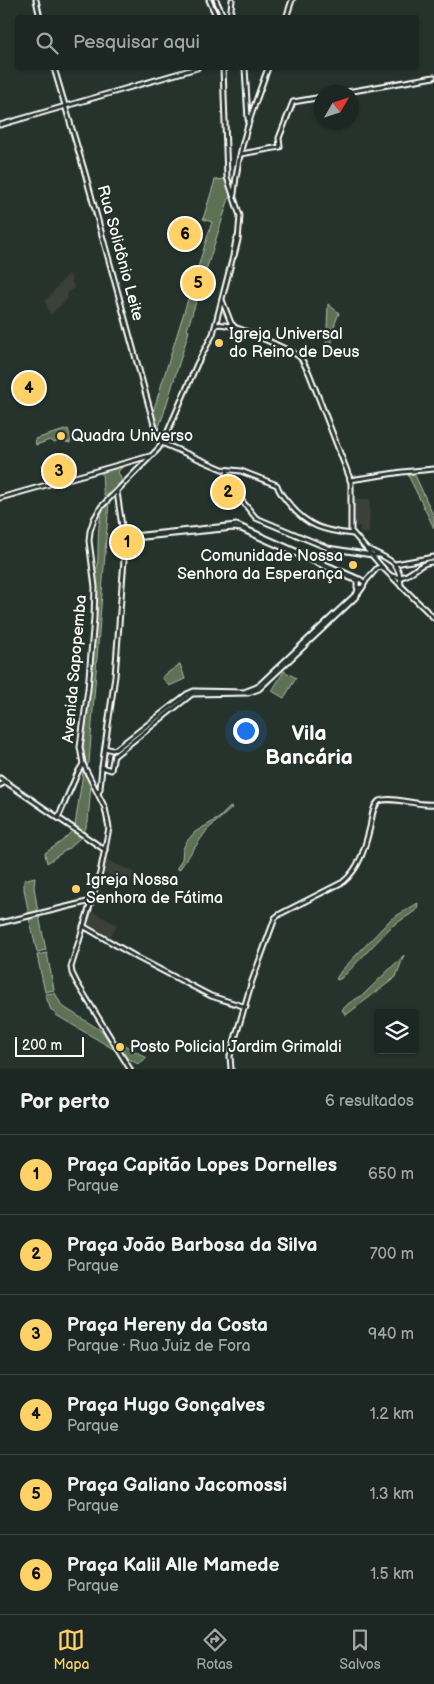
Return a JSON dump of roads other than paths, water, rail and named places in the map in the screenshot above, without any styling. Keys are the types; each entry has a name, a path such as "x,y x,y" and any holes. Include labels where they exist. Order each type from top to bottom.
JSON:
{"main road":[{"path":"36,0 39,15"},
{"path":"209,0 216,15"},
{"path":"216,0 223,15"},
{"path":"230,15 232,0"},
{"path":"287,15 292,0"},
{"name":"Rua Solidônio Leite","path":"55,70 159,440 162,443"},
{"path":"0,125 190,70"},
{"name":"Avenida Sapopemba","path":"130,1069 72,973 72,963 109,832 109,820 96,787 83,764 80,752 88,689 95,590 89,536 91,526 99,510 162,443 217,323 222,307 221,300 236,250 240,216 227,177 223,70"},
{"path":"246,70 248,120"},
{"path":"233,194 236,171 248,120 267,70"},
{"path":"359,90 434,77"},
{"path":"240,154 280,147 279,138 293,102 314,99"},
{"path":"226,168 231,172 236,171"},
{"path":"222,307 234,327"},
{"path":"227,325 230,321"},
{"path":"217,323 234,327 294,353 301,358 309,373 350,480 350,527 390,576 434,618"},
{"path":"162,443 228,470 241,471 277,485 282,496 298,516 311,524 329,530 354,534"},
{"path":"0,498 150,456"},
{"path":"350,480 434,469"},
{"path":"228,470 225,480 255,517 328,548 378,555"},
{"path":"98,793 116,663 125,547 117,491"},
{"path":"122,531 134,536 237,525 361,582"},
{"path":"125,547 134,538 233,528 361,582"},
{"path":"366,548 395,564 398,568 401,585"},
{"path":"395,564 434,557"},
{"path":"390,576 400,578 408,575 425,563 432,562"},
{"path":"105,748 116,749 191,692 197,690 244,692 257,687 357,593 361,582 380,565"},
{"path":"401,585 408,575"},
{"path":"358,588 361,582"},
{"path":"114,756 194,694 248,693 260,689 356,597 361,582"},
{"path":"102,767 111,770 114,756 112,750"},
{"path":"58,818 83,764"},
{"path":"0,778 105,850"},
{"path":"0,785 6,782"},
{"path":"96,787 100,782"},
{"path":"231,1069 230,1056 246,1007 252,981 275,918 348,878 362,858 374,810 377,803 381,800 434,804"},
{"path":"0,923 91,901"},
{"path":"83,926 138,958 211,996 246,1007"}],"place":[{"name":"Praça Kalil Alle Mamede","path":"185,234"},
{"name":"Praça Galiano Jacomossi","path":"198,283"},
{"name":"Igreja Universal do Reino de Deus","path":"219,343"},
{"name":"Praça Hugo Gonçalves","path":"29,388"},
{"name":"Quadra Universo","path":"61,436"},
{"name":"Praça Hereny da Costa","path":"59,471"},
{"name":"Praça João Barbosa da Silva","path":"228,492"},
{"name":"Praça Capitão Lopes Dornelles","path":"127,542"},
{"name":"Comunidade Nossa Senhora da Esperança","path":"353,565"},
{"name":"Igreja Nossa Senhora de Fátima","path":"76,889"},
{"name":"Posto Policial Jardim Grimaldi","path":"120,1047"}],"district":[{"name":"Vila Bancária","path":"309,745"}]}
